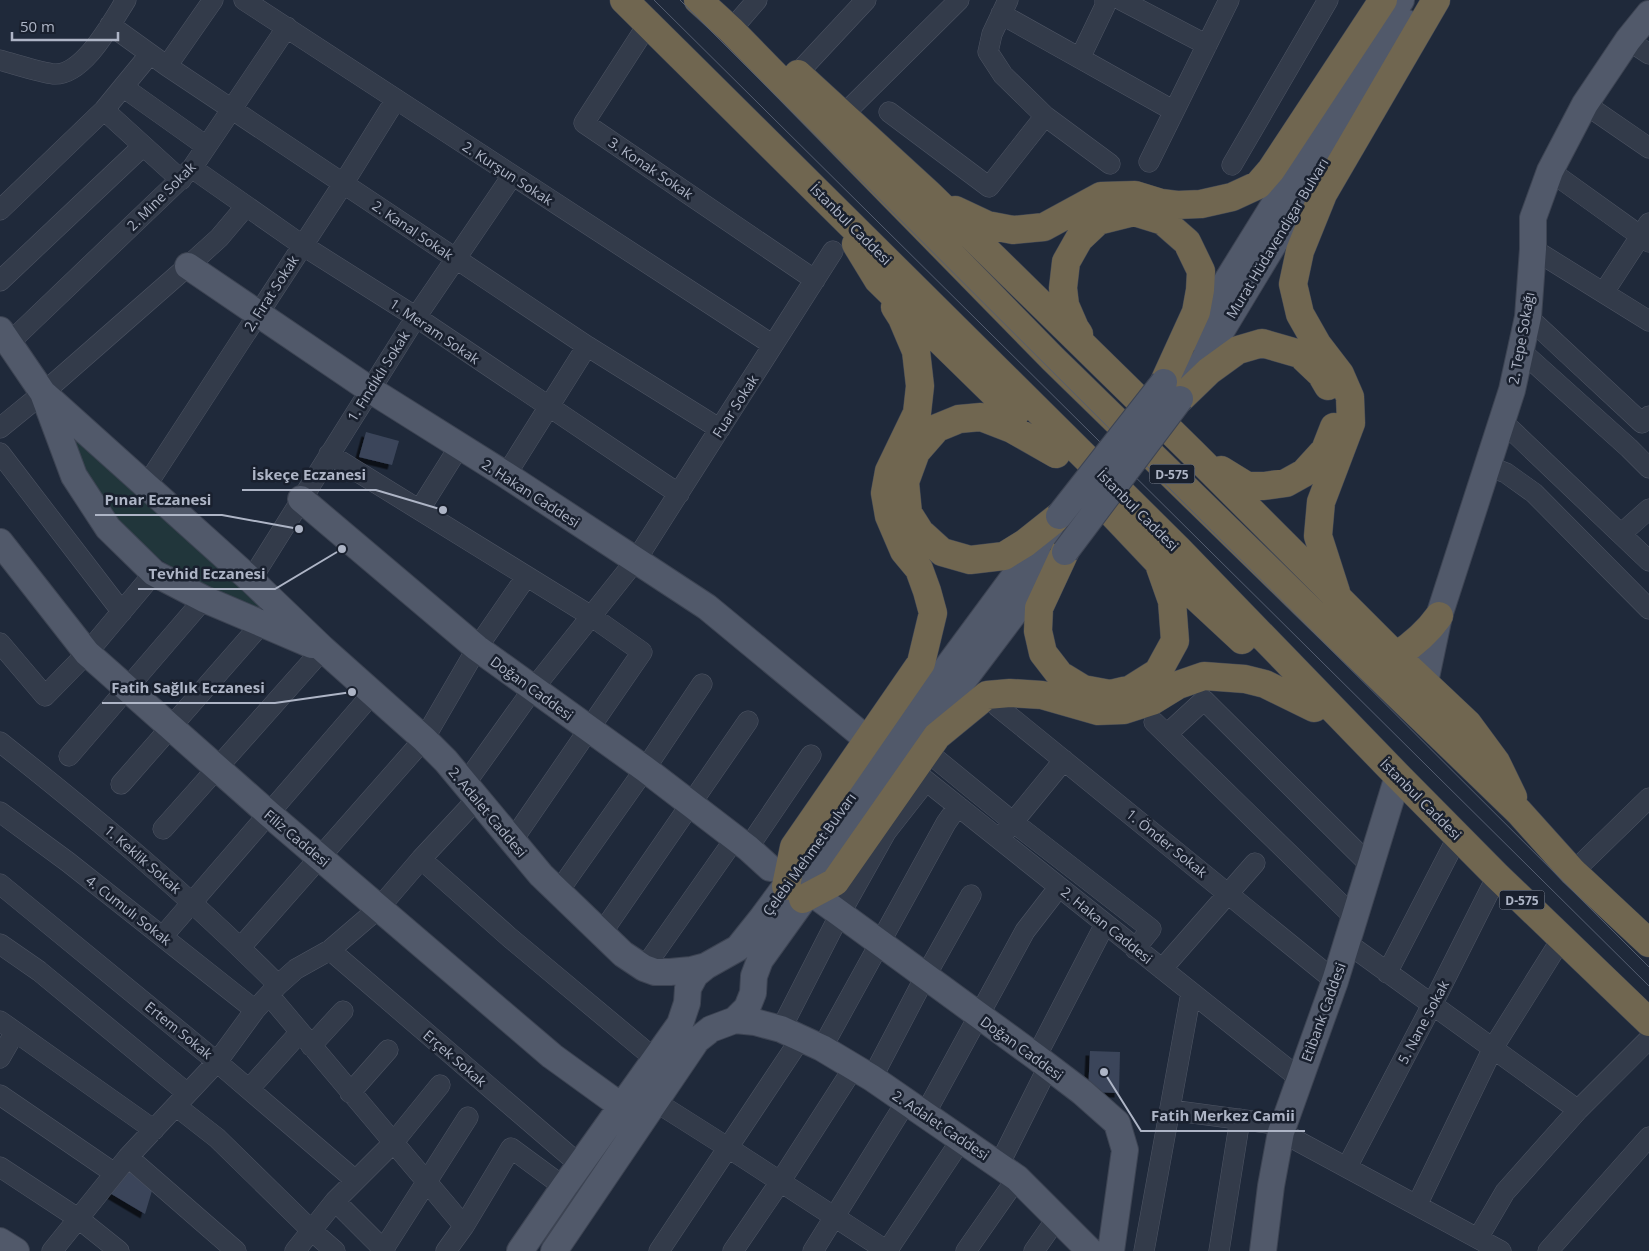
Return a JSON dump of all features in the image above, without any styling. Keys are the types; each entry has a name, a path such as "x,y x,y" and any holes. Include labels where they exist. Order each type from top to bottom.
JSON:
{"highway":[{"name":"İstanbul Caddesi","path":"624,0 1178,549 1389,768 1649,1022"},
{"name":"D-575","path":"698,0 731,30 1053,359 1520,812 1573,872 1649,943"},
{"path":"930,195 963,215 987,225 1012,230 1044,227 1101,196 1135,195 1161,203 1177,205 1201,204 1232,198 1258,185 1271,170 1383,0"},
{"path":"1337,596 1318,536 1321,502 1351,423 1350,397 1340,374 1317,344 1300,314 1292,284 1300,252 1323,194 1436,0"},
{"path":"731,30 797,74 930,195 1093,354 1396,656 1468,724 1496,762 1520,812"},
{"path":"836,210 902,318 916,351 920,386 916,413 889,470 885,493 888,516 904,551 919,569 933,613 921,663 794,847 804,893 835,882 937,736 986,696 1010,693 1042,695 1098,711 1124,710 1152,700 1178,685 1204,676 1245,679 1265,684 1314,708"},
{"path":"1093,354 1075,328 1065,305 1063,288 1066,262 1070,254 1079,238 1098,221 1134,212 1163,221 1187,242 1201,271 1196,312 1172,390"},
{"path":"878,280 1056,454 1157,561 1314,708 1347,742 1389,768"},
{"path":"1172,390 1210,371 1238,350 1262,343 1300,354 1321,374 1334,396 1336,419 1325,450 1304,474 1286,483 1247,486 1193,453"},
{"path":"1056,454 1012,429 980,417 958,418 937,428 916,452 904,482 908,513 920,532 942,552 970,560 1004,556 1026,543 1059,516"},
{"path":"1065,552 1039,608 1038,631 1043,653 1060,675 1083,689 1110,694 1131,690 1158,672 1176,640 1172,601 1157,561"},
{"path":"1396,656 1429,631 1439,616"}],"main road":[{"name":"Murat Hüdavendigar Bulvarı","path":"1172,390 1401,0"},
{"name":"Murat Hüdavendigar Bulvarı","path":"1116,463 1172,390 1421,0"},
{"name":"2. Tepe Sokağı","path":"1425,682 1439,616 1512,390 1528,317 1534,218 1550,171 1585,104 1639,47 1649,14"},
{"name":"2. Hakan Caddesi","path":"188,266 370,389 506,475 707,607 863,736"},
{"name":"2. Adalet Caddesi","path":"4,337 43,393 251,580 372,694 424,739 446,761 541,875 624,954 649,970 687,1003"},
{"name":"2. Adalet Caddesi","path":"43,393 74,476 108,528 154,573 204,599 323,649"},
{"name":"Çelebi Mehmet Bulvarı","path":"554,1251 697,1040 711,1029 728,1023 747,1008 760,960 1059,516 1116,463"},
{"name":"Çelebi Mehmet Bulvarı","path":"520,1251 680,1024 687,1003 688,988 695,976 738,948 804,893 1027,596 1065,552 1116,463"},
{"name":"Doğan Caddesi","path":"301,499 477,648 645,769 804,893 880,943 1042,1062 1082,1092 1117,1123 1125,1150 1111,1251"},
{"name":"Filiz Caddesi","path":"0,542 87,654 269,814 552,1056 621,1106"},
{"name":"Etibank Caddesi","path":"1263,1251 1271,1186 1282,1128 1335,982 1371,866 1389,768"},
{"path":"649,970 684,971 733,960 750,973 753,988 763,1014 794,1035"},
{"path":"687,1003 702,1016 728,1023 755,1022 794,1035"},
{"name":"2. Adalet Caddesi","path":"794,1035 863,1073 1008,1171 1090,1251"},
{"path":"0,1241 16,1251"}],"street":[{"path":"0,60 54,74 71,71 84,60 126,0"},
{"path":"168,66 213,0"},
{"name":"2. Kurşun Sokak","path":"244,0 774,345"},
{"path":"731,30 757,0"},
{"path":"797,74 866,0"},
{"path":"843,115 959,0"},
{"path":"1080,58 1106,6 1105,0"},
{"path":"1121,0 1207,46"},
{"path":"1149,162 1229,0"},
{"path":"1232,165 1328,0"},
{"path":"1110,164 1045,116 1003,75 988,52 992,34 1004,7 1080,58 1174,111"},
{"name":"3. Konak Sokak","path":"648,24 584,124 815,280"},
{"name":"2. Kanal Sokak","path":"110,25 150,54 586,346 720,429"},
{"name":"2. Mine Sokak","path":"4,337 186,174 287,27"},
{"path":"0,210 104,110 150,54"},
{"path":"123,87 206,146"},
{"name":"2. Fırat Sokak","path":"146,486 343,184 396,99"},
{"path":"1585,104 1649,148"},
{"name":"1. Meram Sokak","path":"104,110 143,146 186,174 246,206 302,245 416,317 679,494"},
{"path":"889,112 989,187 1045,116"},
{"path":"0,281 143,146"},
{"path":"1550,171 1646,234 1604,292"},
{"name":"1. Fındıklı Sokak","path":"251,580 416,317 512,176"},
{"path":"0,428 43,393 188,266 219,238 246,206"},
{"path":"1533,250 1649,321"},
{"name":"Fuar Sokak","path":"52,1251 114,1173 217,1062 255,1010 273,990 296,969 330,950 378,908 420,859 471,792 533,689 636,560 833,251"},
{"path":"1528,317 1642,423 1649,416"},
{"path":"506,475 586,346"},
{"path":"1520,350 1649,468"},
{"path":"1502,421 1649,561"},
{"path":"420,509 459,447"},
{"path":"0,453 122,612"},
{"path":"329,454 591,616 642,652 512,840"},
{"path":"1488,466 1506,473 1534,493 1649,609"},
{"path":"1621,534 1649,509"},
{"path":"0,643 45,696 87,654 154,573"},
{"path":"241,947 424,739 477,648 526,577"},
{"path":"69,756 204,599"},
{"path":"121,784 278,605"},
{"path":"163,829 323,649"},
{"path":"558,892 645,769 702,684"},
{"path":"163,936 372,694"},
{"path":"1355,918 1160,728 1204,700 1371,866"},
{"name":"1. Önder Sokak","path":"998,706 1335,982"},
{"path":"602,934 748,721"},
{"name":"1. Keklik Sokak","path":"0,742 88,812 193,902 241,947 306,1039 464,1226"},
{"path":"930,754 1013,822 1151,929 1136,949"},
{"path":"649,970 741,844 811,755"},
{"path":"999,839 1064,760"},
{"name":"2. Hakan Caddesi","path":"804,893 886,832 920,777 1299,1078"},
{"path":"1573,872 1649,798"},
{"path":"659,1251 727,1147 794,1035 880,943 946,823 958,806"},
{"name":"4. Cumulı Sokak","path":"0,812 68,862 255,1010"},
{"path":"1387,973 1458,836"},
{"path":"420,859 509,938 655,1059"},
{"path":"1162,969 1255,863"},
{"name":"5. Nane Sokak","path":"1346,1167 1498,876"},
{"name":"Ertem Sokak","path":"0,884 217,1062 355,1180"},
{"path":"813,1251 835,1217 979,1017 1025,931 1059,887"},
{"path":"794,1035 804,893"},
{"path":"733,1251 780,1182 863,1073 925,976 971,895"},
{"path":"966,1251 1008,1171 1042,1062 1105,924"},
{"path":"1417,1205 1493,1048 1562,938"},
{"path":"1348,943 1578,1110"},
{"path":"0,944 39,971 182,1099 217,1138 335,1251"},
{"name":"Erçek Sokak","path":"330,950 580,1165"},
{"path":"1144,1251 1191,993"},
{"path":"250,1090 306,1039 343,1011"},
{"path":"0,1058 8,1026 154,1130"},
{"path":"1478,1238 1505,1192 1578,1110 1649,1039"},
{"path":"350,1093 388,1050"},
{"path":"295,1251 335,1201 393,1143 440,1085"},
{"path":"0,1095 114,1173"},
{"path":"656,1102 887,1251 961,1140"},
{"path":"1170,1110 1240,1119 1282,1128 1346,1167 1501,1251"},
{"path":"335,1201 384,1250 468,1117"},
{"path":"1219,1251 1240,1119"},
{"path":"1548,1251 1649,1137"},
{"path":"446,1251 464,1226 511,1148 564,1186"},
{"path":"128,1157 236,1251"},
{"path":"0,1167 79,1219 118,1251"},
{"path":"1034,1251 1057,1218"}],"green space":[{"path":"64,424 267,609 259,616 190,579 142,545 128,532 103,501 77,457"}],"building":[{"path":"366,432 399,441 392,465 359,457"},
{"path":"1090,1051 1120,1052 1119,1093 1088,1092"},
{"path":"131,1165 154,1184 145,1214 108,1192"}],"tram line":[{"path":"654,0 1649,986"},
{"path":"680,0 1649,967"}],"place":[{"name":"İskeçe Eczanesi","path":"443,510"},
{"name":"Pınar Eczanesi","path":"299,529"},
{"name":"Tevhid Eczanesi","path":"342,549"},
{"name":"Fatih Sağlık Eczanesi","path":"352,692"},
{"name":"Fatih Merkez Camii","path":"1104,1072"}]}
